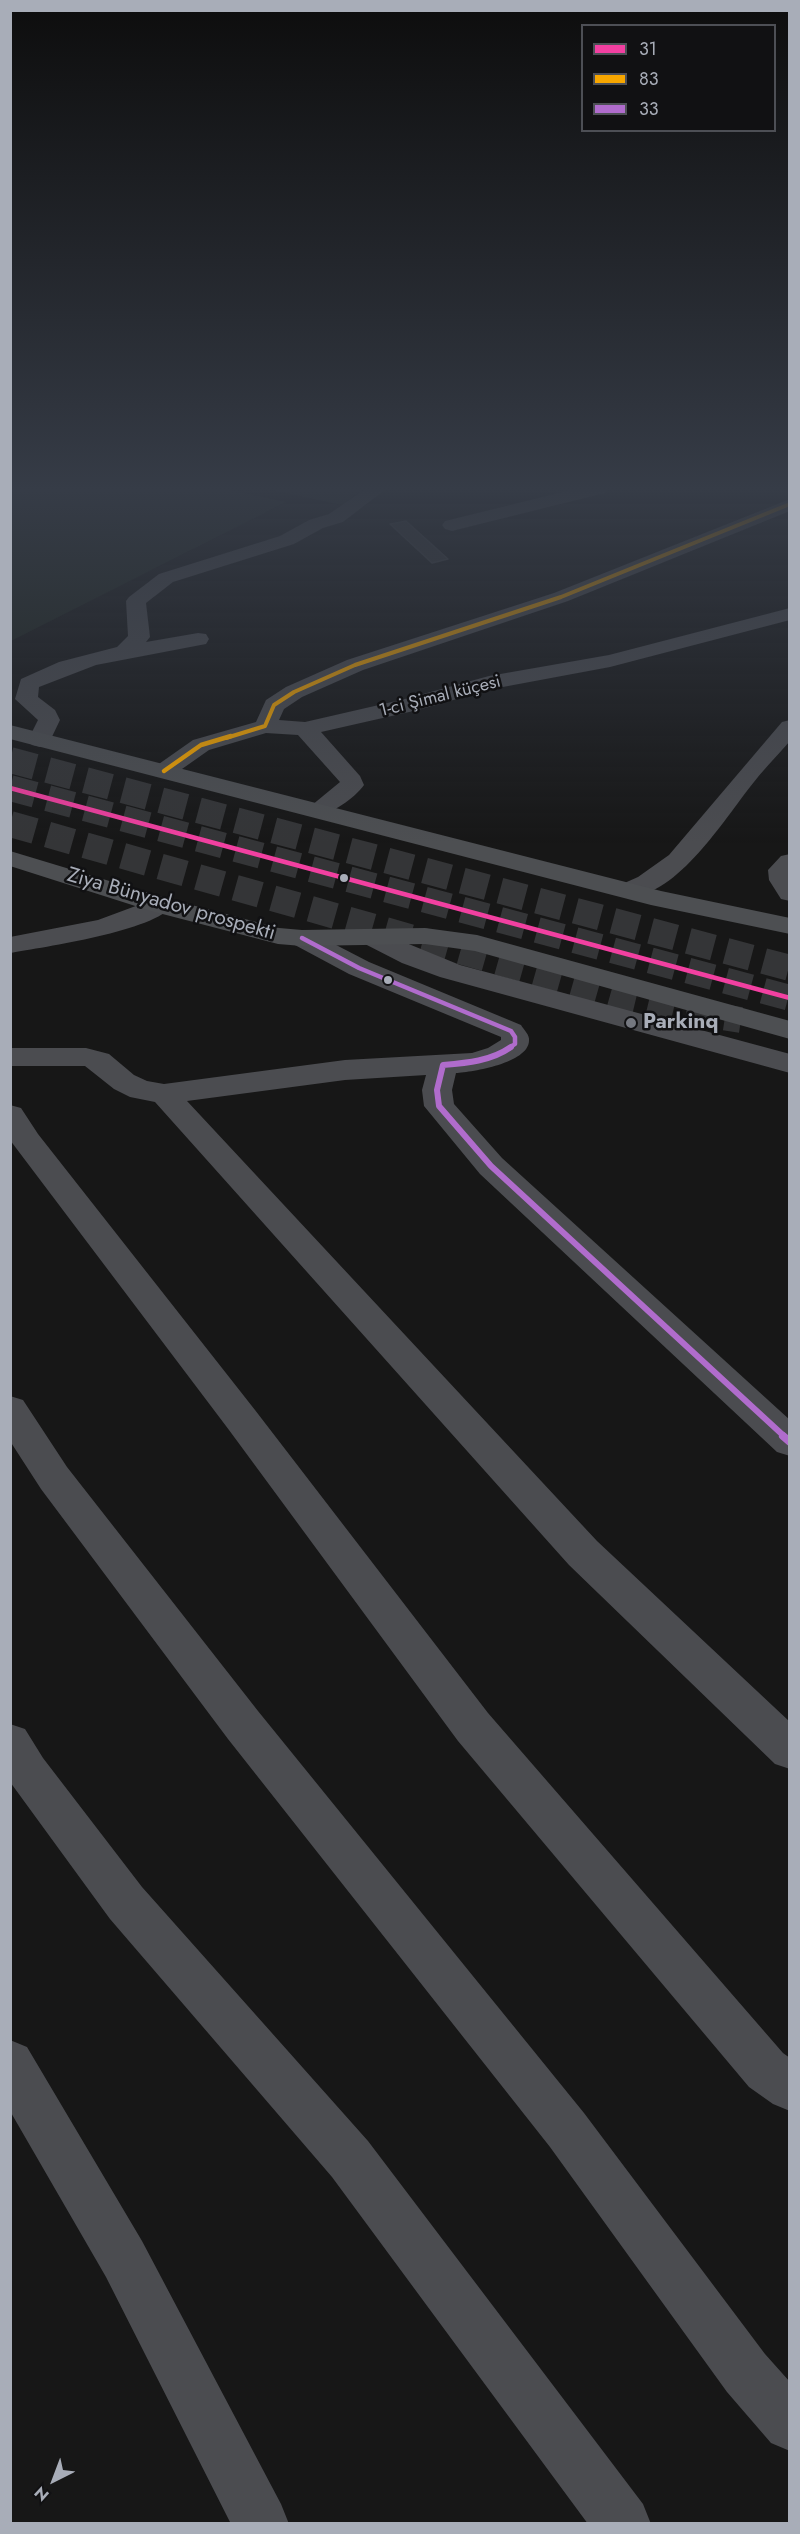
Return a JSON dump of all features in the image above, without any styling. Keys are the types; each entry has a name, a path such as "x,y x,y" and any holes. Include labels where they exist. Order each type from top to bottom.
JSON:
{"main road":[{"path":"10,732 628,890 735,916 789,926"},
{"name":"Ziya Bünyadov prospekti","path":"10,858 251,931 302,938 446,937 477,943 789,1030"}],"street":[{"path":"124,653 140,637 140,620 135,607"},
{"path":"164,771 201,745 265,726 274,705 294,692 355,665 530,607"},
{"name":"1-ci Şimal küçesi","path":"265,726 305,729 410,705 489,683 610,661 789,614"},
{"path":"40,740 49,720 26,699 29,684 57,670 124,653 198,639"},
{"path":"628,890 646,884 662,874 689,850 789,727"},
{"path":"305,729 352,781 352,785 318,810"},
{"path":"789,861 781,870 782,880 789,893"},
{"path":"10,945 85,930 150,911 160,905"},
{"path":"372,937 412,957 450,971 789,1064"},
{"path":"10,1057 86,1057 99,1061 124,1082 140,1090 164,1094 345,1070 483,1062 507,1051 515,1044 515,1037 511,1031 359,968 302,938"},
{"path":"443,1065 437,1090 439,1106 491,1166 789,1442"},
{"path":"164,1094 583,1553 789,1750"},
{"path":"10,1115 27,1142 235,1411 473,1727 766,2070 789,2087"},
{"path":"10,1410 54,1478 243,1725 567,2130 746,2373 789,2424"},
{"path":"10,1743 28,1772 126,1903 350,2159 623,2523"},
{"path":"10,2064 124,2259 261,2523"}],"shaded area":[{"path":"11,607 78,607 11,641"}],"tunnel":[{"path":"10,760 790,968"},
{"path":"10,788 790,998"},
{"path":"10,824 615,995 677,1010 741,1020"}],"transit line":[{"name":"83","path":"164,771 201,745 265,726 274,705 294,692 355,665 530,607"},
{"name":"31","path":"10,788 790,998"},
{"name":"33","path":"302,938 359,968 511,1031 515,1037 515,1044 498,1055 472,1062 443,1065 437,1090 439,1106 491,1166 790,1442"}],"place":[{"name":"Parkinq","path":"631,1023"}]}
